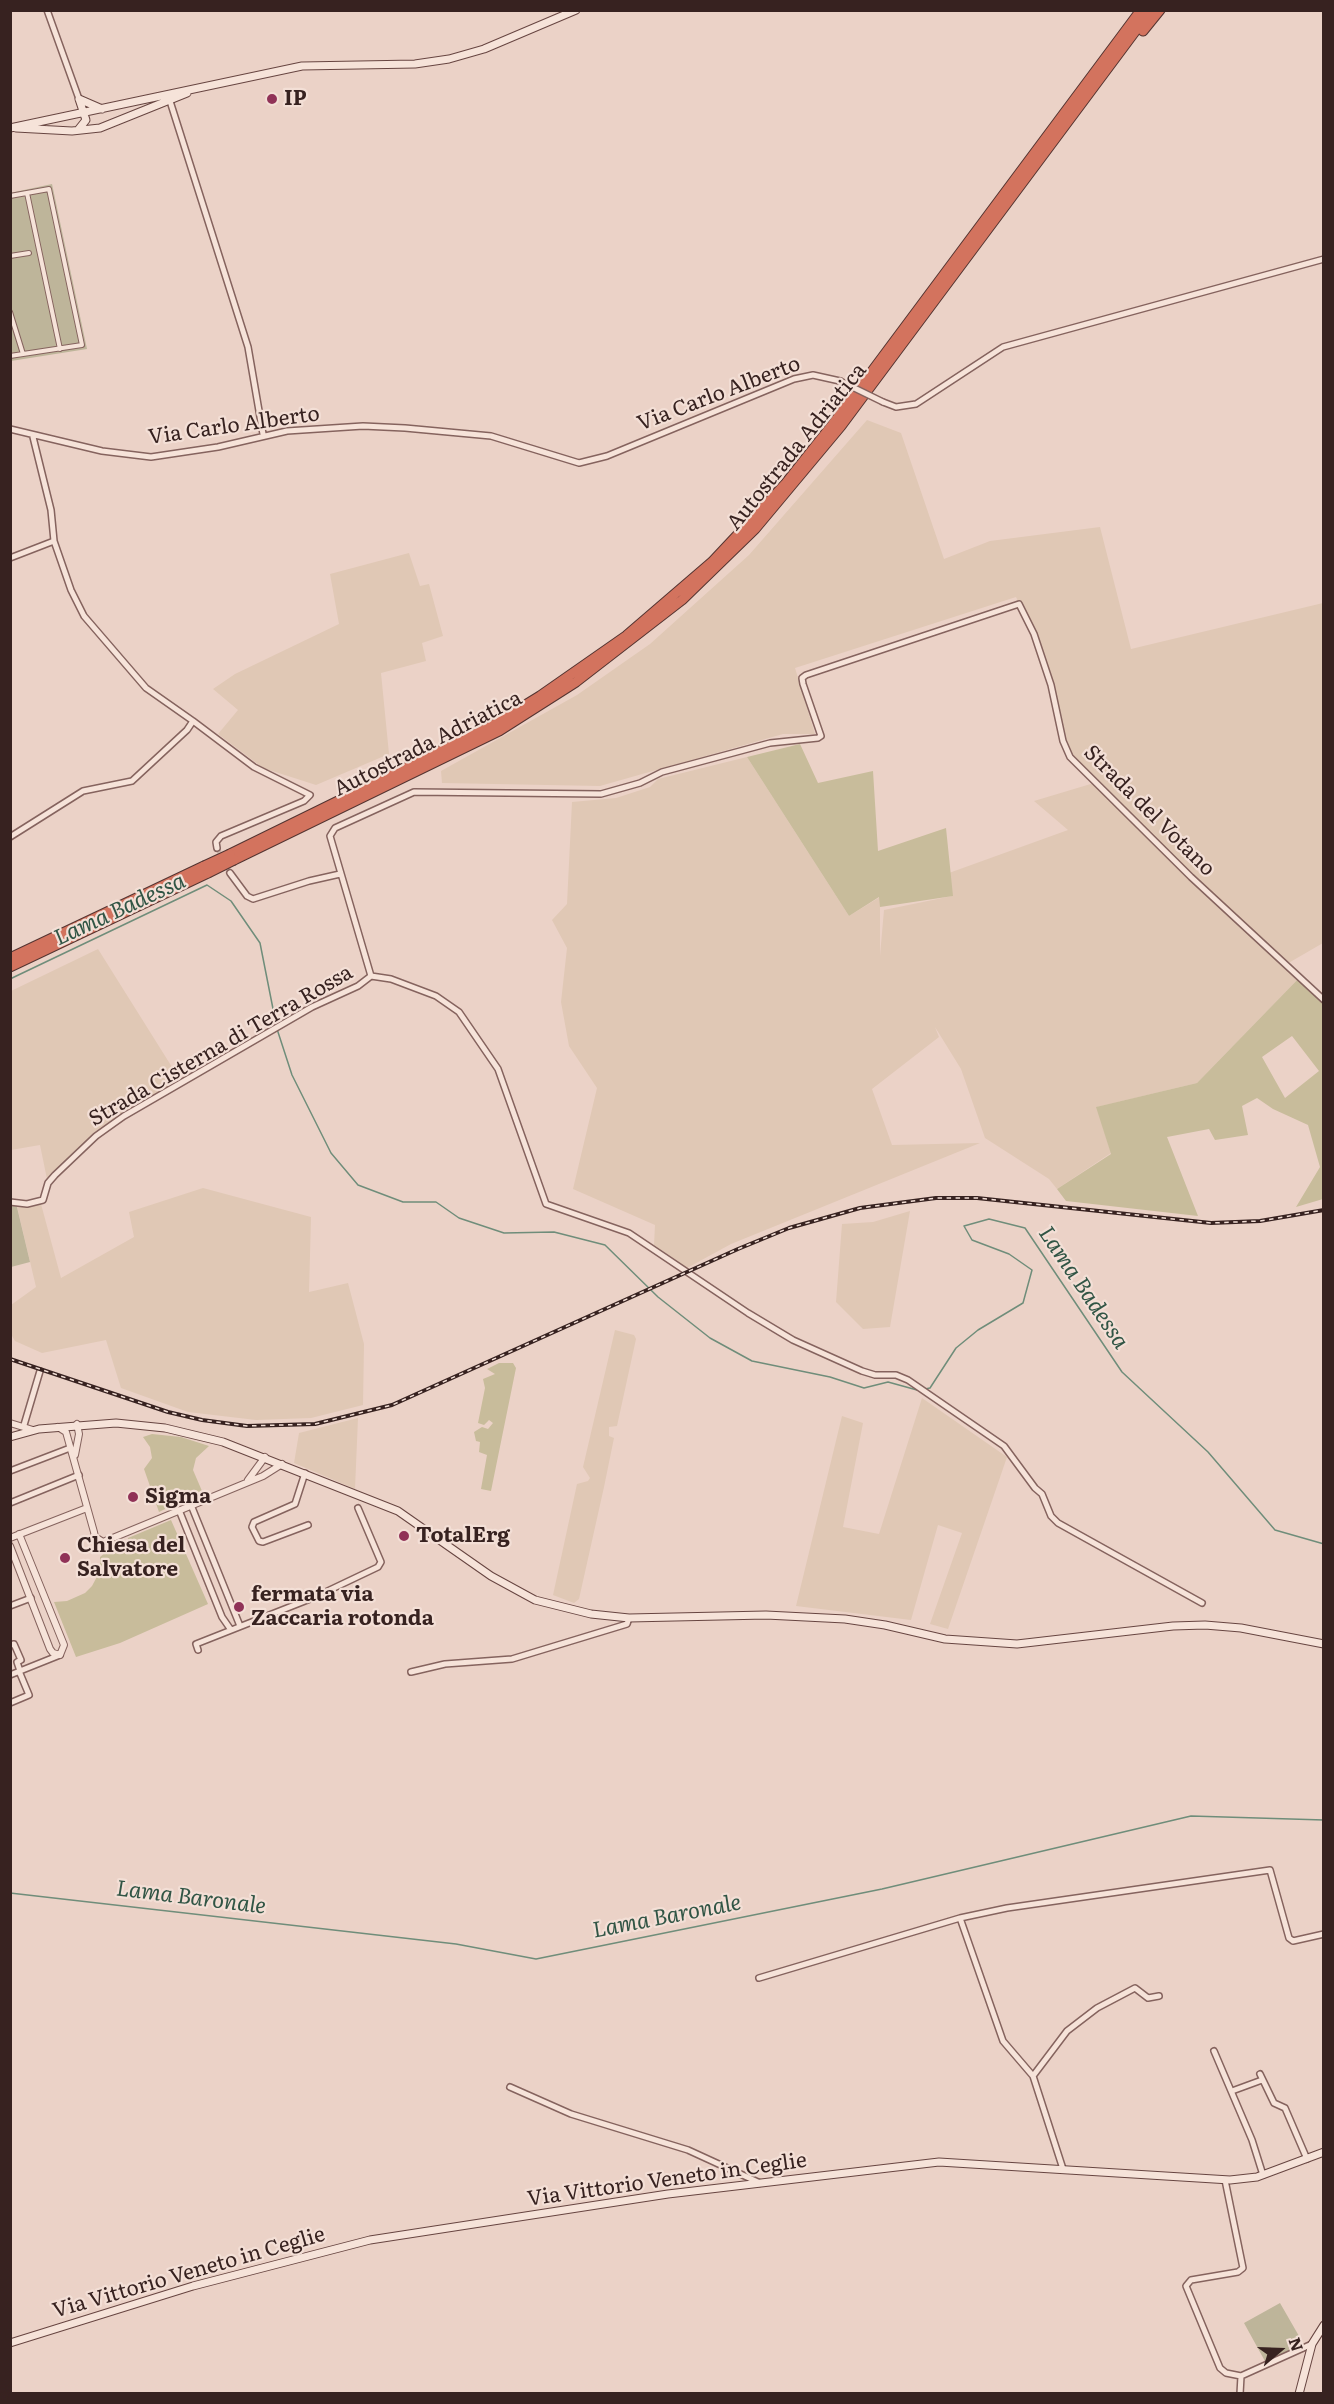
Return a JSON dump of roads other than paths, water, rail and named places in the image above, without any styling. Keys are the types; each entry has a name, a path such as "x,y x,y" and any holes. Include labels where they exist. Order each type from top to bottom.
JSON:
{"highway":[{"path":"1052,130 1133,10"},
{"name":"Autostrada Adriatica","path":"10,967 490,726 589,663 634,629 694,578 752,521 832,426 1141,10"},
{"name":"Autostrada Adriatica","path":"232,857 499,731 584,677 682,600 755,529 834,435 1151,10"},
{"path":"1093,90 1160,10"},
{"name":"Autostrada Adriatica","path":"10,958 206,870"}],"main road":[{"path":"10,128 35,131 78,130 119,122 169,98 192,90 302,66 416,63 449,59 482,50 576,10"},
{"path":"10,128 169,98"},
{"path":"78,130 86,120 81,114 79,99 104,109"},
{"path":"10,1437 33,1430 78,1424 165,1428 209,1437 249,1450 398,1511 491,1576 534,1600 565,1609 629,1618 766,1615 834,1618 885,1625 945,1640 1017,1644 1173,1626 1221,1626 1323,1644"},
{"name":"Via Vittorio Veneto in Ceglie","path":"10,2341 194,2286 370,2240 679,2192 939,2162 1225,2180 1263,2175 1323,2152"},
{"path":"1299,2394 1312,2344 1323,2325"}],"street":[{"path":"46,10 79,99"},
{"path":"169,98 248,347 263,434"},
{"path":"10,196 50,189 82,345 10,356"},
{"path":"27,193 60,349"},
{"path":"10,256 29,253"},
{"name":"Via Carlo Alberto","path":"10,429 33,437 102,452 151,457 218,447 263,434 363,426 405,428 490,436 579,463 607,456 794,379 813,375 840,381 896,406 916,404 1004,346 1323,259"},
{"path":"10,312 23,354"},
{"path":"33,437 51,510 54,541 71,590 84,616 146,688 254,767 310,795 304,801 221,836 216,842 217,848"},
{"path":"10,558 54,541"},
{"name":"Strada del Votano","path":"340,874 331,832 407,794 444,791 601,794 640,783 662,772 770,743 818,738 821,736 803,684 802,678 806,675 1019,604 1034,634 1051,685 1063,741 1070,756 1191,877 1323,1000"},
{"path":"10,837 77,794 132,781 187,730 193,721"},
{"path":"230,873 247,896 253,899 309,881 340,874 371,976 391,979 436,996 459,1012 498,1069 546,1204 629,1233 748,1313 793,1340 862,1371 883,1376 896,1375 908,1380 1004,1446 1042,1494 1051,1516 1058,1523 1202,1603"},
{"name":"Strada Cisterna di Terra Rossa","path":"10,1202 27,1204 43,1200 48,1183 55,1175 96,1136 124,1116 312,1007 358,986 371,976"},
{"path":"24,1425 40,1371"},
{"path":"10,1424 24,1425 33,1430"},
{"path":"75,1459 75,1445 79,1434 78,1424"},
{"path":"67,1435 78,1424"},
{"path":"79,1434 93,1424"},
{"path":"57,1427 65,1430 67,1435 87,1508 99,1541 108,1541 263,1476 276,1466 283,1464"},
{"path":"10,1472 70,1448"},
{"path":"249,1450 257,1470"},
{"path":"247,1482 266,1457"},
{"path":"263,1476 266,1457"},
{"path":"305,1473 295,1504 254,1522 252,1527 259,1541 263,1542 308,1525"},
{"path":"10,1503 79,1475"},
{"path":"191,1505 240,1626"},
{"path":"10,1538 87,1508"},
{"path":"198,1650 196,1644 315,1597 378,1566 381,1562 358,1508"},
{"path":"178,1510 222,1617 231,1630"},
{"path":"10,1675 60,1655 64,1646 19,1534"},
{"path":"10,1546 52,1651 60,1655"},
{"path":"10,1606 31,1598"},
{"path":"411,1672 445,1664 512,1659 627,1624 629,1618"},
{"path":"10,1645 14,1644 21,1660 16,1662 29,1695 10,1703"},
{"path":"759,1978 960,1918 1007,1908 1270,1870 1289,1938 1293,1941 1323,1934"},
{"path":"960,1918 1003,2041 1032,2076 1064,2169"},
{"path":"1032,2076 1066,2031 1097,2008 1135,1988 1148,1998 1159,1996"},
{"path":"1214,2051 1232,2091 1263,2175"},
{"path":"1232,2091 1261,2077 1274,2103 1285,2108 1307,2159"},
{"path":"510,2087 571,2114 688,2150 761,2183"},
{"path":"1225,2180 1243,2268 1238,2272 1191,2280 1186,2290 1220,2368 1226,2373 1241,2376 1312,2344"},
{"path":"1240,2394 1241,2376"}],"waterway":[{"name":"Lama Badessa","path":"10,979 207,885 231,901 260,943 276,1024"},
{"name":"Lama Badessa","path":"277,1029 292,1075 331,1153 358,1185 403,1202 436,1202 459,1218 504,1233 554,1232 605,1245 658,1297 710,1338 752,1361 830,1377 864,1388 888,1382 917,1390"},
{"name":"Lama Badessa","path":"925,1389 930,1388 956,1348 978,1330 1023,1303 1032,1270 1009,1254 972,1240 964,1226 989,1219 1025,1228 1122,1372 1208,1452 1275,1530 1324,1544"},
{"name":"Lama Baronale","path":"10,1893 456,1944 536,1959 882,1889 1191,1816 1324,1820"}],"tunnel":[{"path":"217,848 230,873"}],"railway":[{"path":"10,1359 168,1412 202,1420 247,1426 315,1424 392,1405 738,1249 789,1228 860,1208 936,1198 977,1198 1211,1223 1260,1221 1324,1210"}],"place":[{"name":"IP","path":"272,99"},
{"name":"Sigma","path":"133,1497"},
{"name":"TotalErg","path":"404,1536"},
{"name":"Chiesa del Salvatore","path":"65,1558"},
{"name":"fermata via Zaccaria rotonda","path":"239,1607"}]}
